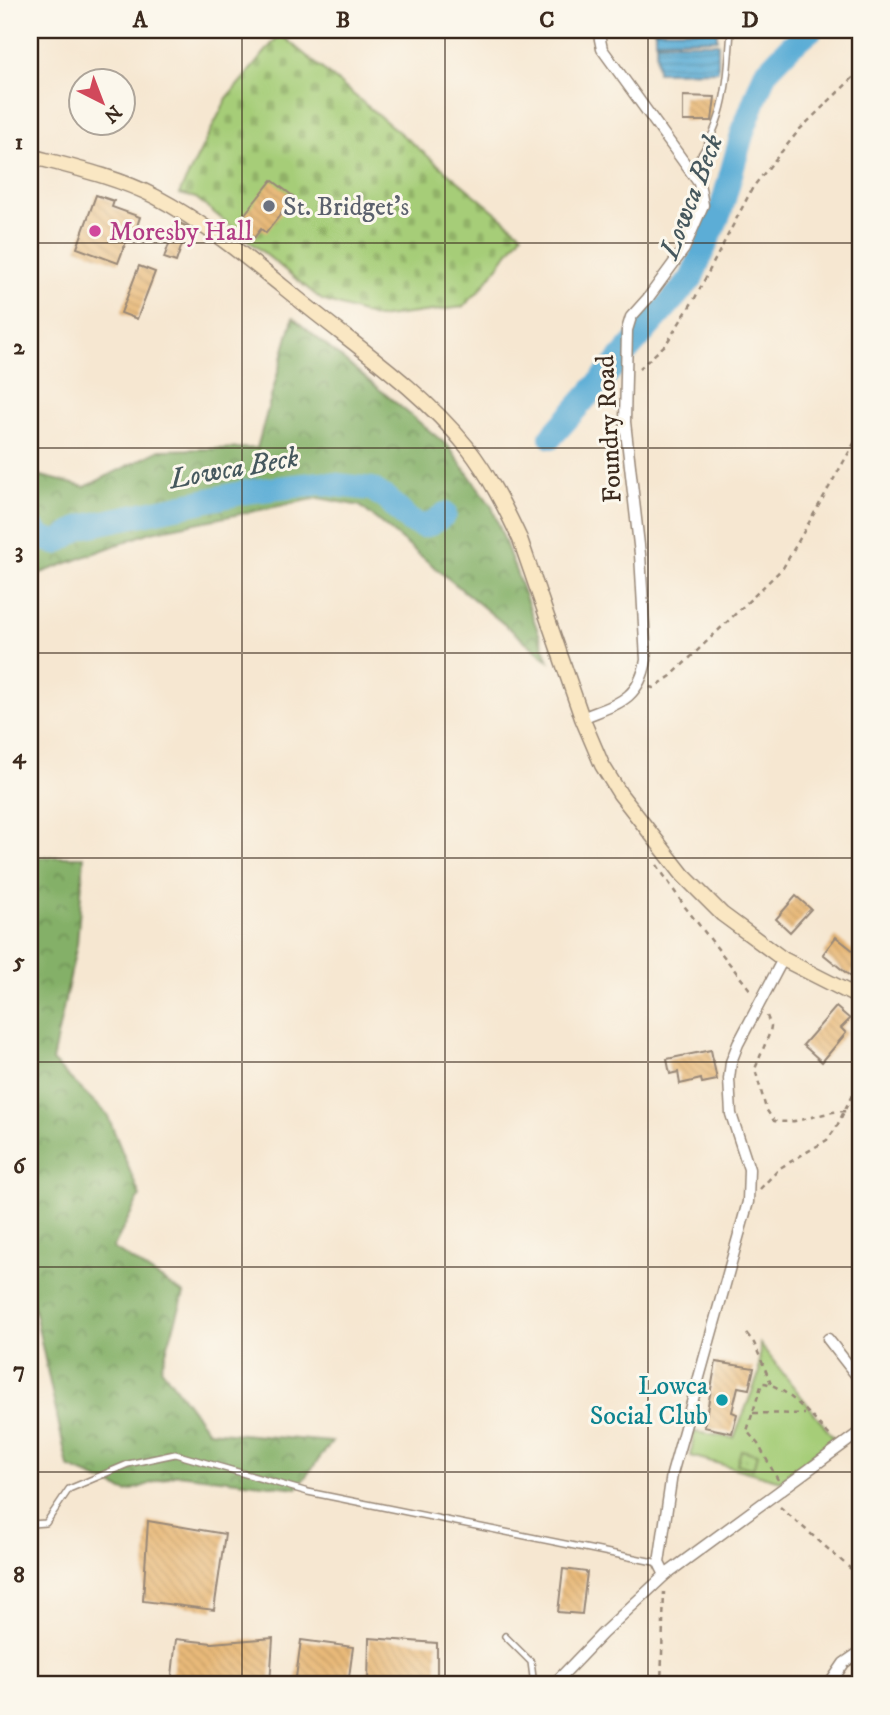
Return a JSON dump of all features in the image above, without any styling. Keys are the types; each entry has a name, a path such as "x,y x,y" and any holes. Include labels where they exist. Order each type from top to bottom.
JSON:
{"street":[{"name":"Foundry Road","path":"598,30 602,49 699,183 703,205 684,249 631,317 627,330 625,422 640,554 646,660 640,684"},
{"path":"30,156 106,177 157,197 207,229 372,355 429,406 467,448 494,487 520,539 582,718 610,781 683,875 722,915 783,959 860,998"},
{"path":"582,718 626,699 640,684"},
{"path":"665,1575 659,1563 672,1474 748,1202 749,1169 731,1114 731,1062 783,959"},
{"path":"828,1339 860,1380"},
{"path":"553,1685 665,1575 860,1432"},
{"path":"829,1685 844,1662 860,1653"}],"lane":[{"path":"690,170 706,148 725,102 731,30"},
{"path":"30,1524 46,1523 69,1489 128,1464 175,1454 308,1492 659,1563"},
{"path":"505,1636 531,1662 534,1685"}],"path":[{"path":"625,383 666,344 695,298 754,187 800,129 860,71"},
{"path":"640,684 653,688 671,676 783,568 860,433"},
{"path":"652,857 685,907 751,989 754,998"},
{"path":"763,1010 771,1026 755,1069 766,1109 774,1121 788,1123 846,1110 860,1113"},
{"path":"747,1194 755,1193 780,1168 827,1140 846,1110 854,1091 860,1086"},
{"path":"747,1334 754,1343 771,1383 841,1446"},
{"path":"771,1383 762,1383 747,1431 773,1468 782,1490"},
{"path":"753,1413 808,1415"},
{"path":"770,1498 860,1576"},
{"path":"661,1685 665,1575"}],"green space":[{"path":"280,34 522,234 480,290 463,307 377,318 322,300 196,198 179,194 227,98"},
{"path":"293,318 448,446 492,507 549,661 360,506 319,498 151,532 30,577 30,473 85,487 160,450 257,448"},
{"path":"30,857 84,857 77,944 52,1061 107,1114 140,1196 113,1248 184,1294 161,1368 208,1431 332,1442 297,1488 177,1474 127,1492 68,1467 30,1290"},
{"path":"760,1344 834,1438 780,1481 691,1456 694,1432 734,1438 759,1374"},
{"path":"741,1450 757,1454 753,1469 737,1464"}],"water":[{"path":"655,30 717,30 717,39 655,41"},
{"path":"656,43 718,43 718,71 657,72"}],"building":[{"path":"683,96 715,97 712,121 683,121"},
{"name":"St. Bridget's","path":"272,180 294,197 266,233 261,229 254,238 242,229 249,219 244,215"},
{"name":"Moresby Hall","path":"96,195 114,201 112,207 140,217 134,235 129,234 118,263 77,248"},
{"path":"177,222 188,227 176,262 164,258"},
{"path":"139,266 155,272 137,319 121,313"},
{"path":"796,896 811,909 790,932 776,919"},
{"path":"836,937 860,956 860,963 850,976 823,954"},
{"path":"836,1007 850,1019 841,1028 846,1033 822,1062 803,1045"},
{"path":"711,1050 717,1080 702,1083 701,1079 680,1084 678,1072 670,1074 667,1059"},
{"name":"Lowca Social Club","path":"716,1362 754,1368 749,1389 738,1387 732,1412 737,1414 732,1433 704,1427"},
{"path":"148,1521 225,1534 214,1610 143,1601"},
{"path":"563,1569 587,1572 582,1614 558,1612"},
{"path":"273,1638 270,1685 171,1685 176,1639 212,1643"},
{"path":"369,1638 437,1643 437,1685 368,1685"},
{"path":"301,1640 353,1647 348,1685 295,1685"}],"waterway":[{"name":"Lowca Beck","path":"551,437 691,279 721,210 743,131 765,73 811,30"},
{"name":"Lowca Beck","path":"30,526 41,537 56,543 81,527 246,492 320,483 372,489 410,521 422,526 431,524 445,514"}],"place":[{"name":"St. Bridget's","path":"269,206"},
{"name":"Moresby Hall","path":"95,231"},
{"name":"Lowca Social Club","path":"722,1400"}]}
